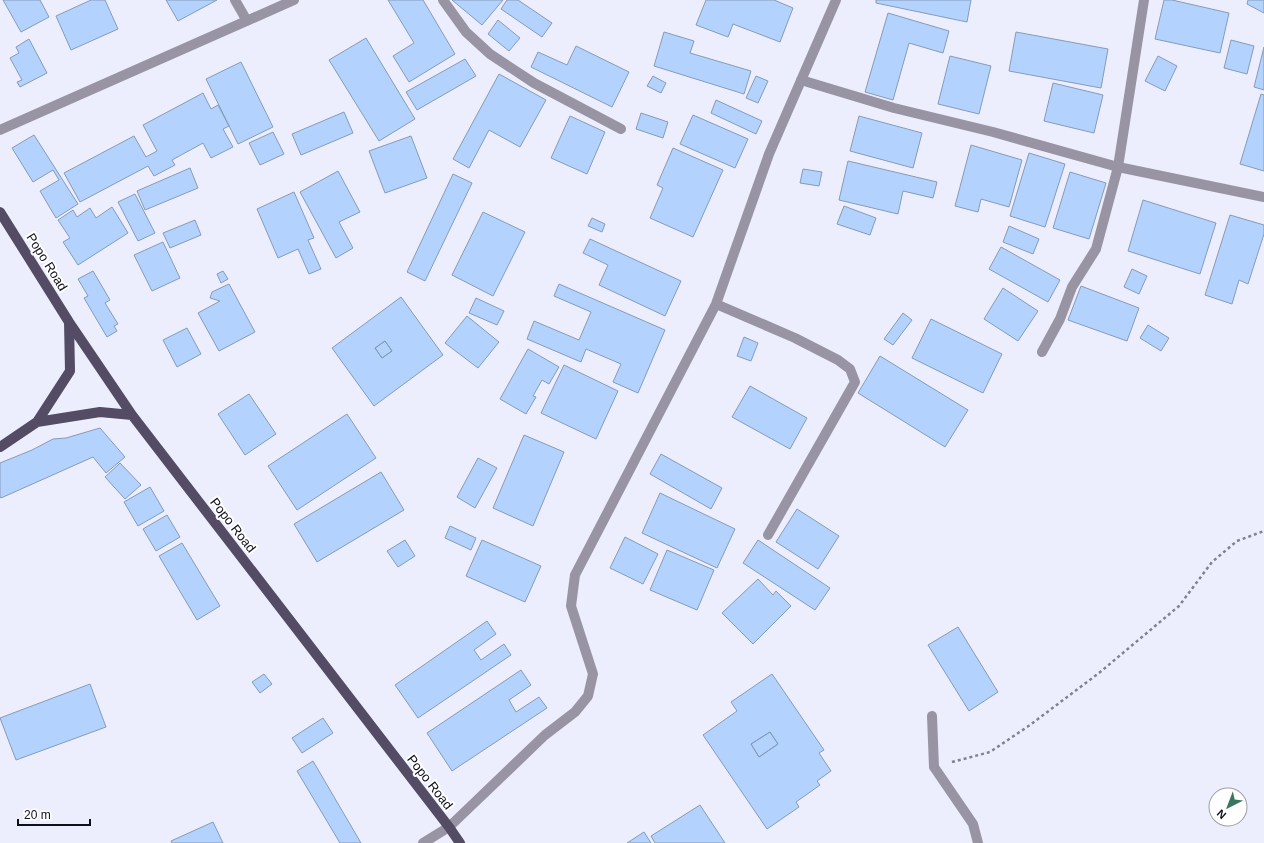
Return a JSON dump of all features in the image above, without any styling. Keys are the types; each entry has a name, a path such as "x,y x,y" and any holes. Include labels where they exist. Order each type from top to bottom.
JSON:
{"main road":[{"name":"Popo Road","path":"0,212 69,322 132,415 460,843"},
{"path":"0,447 37,422 70,371 69,322"},
{"path":"37,422 100,412 132,415"}],"street":[{"path":"235,0 247,21"},
{"path":"0,130 294,0"},
{"path":"443,0 466,32 490,54 534,83 621,129"},
{"path":"423,843 449,827 545,735 575,712 588,696 593,674 571,606 575,575 716,304 770,154 836,0"},
{"path":"1042,352 1060,319 1072,288 1096,249 1118,167 1144,0"},
{"path":"801,80 894,108 992,132 1118,167 1264,197"},
{"path":"716,304 795,338 838,360 850,369 855,382 768,535"},
{"path":"932,716 934,767 973,824 978,843"}],"path":[{"path":"934,767 990,752 1030,725 1099,674 1179,606 1212,562 1237,541 1264,531"}],"building":[{"path":"3,0 40,0 49,17 21,32"},
{"path":"91,0 105,0 118,29 71,50 56,16"},
{"path":"166,0 217,0 178,21"},
{"path":"388,0 423,0 455,54 409,82 393,56 414,43"},
{"path":"452,0 503,0 482,25"},
{"path":"507,0 518,0 552,23 542,37 501,9"},
{"path":"706,0 774,0 793,8 780,42 733,24 728,37 696,25"},
{"path":"876,0 971,0 967,22 876,3"},
{"path":"1164,0 1172,0 1229,13 1220,53 1155,39"},
{"path":"1248,0 1264,0 1264,13 1247,4"},
{"path":"888,13 949,31 943,53 909,43 893,100 865,92"},
{"path":"498,20 520,38 509,51 488,34"},
{"path":"664,32 694,41 690,53 751,71 744,94 654,66"},
{"path":"1016,32 1108,49 1101,88 1009,71"},
{"path":"366,38 415,119 379,141 329,60"},
{"path":"29,39 47,73 20,87 17,82 22,80 10,58 19,53 16,47"},
{"path":"1231,40 1254,46 1247,74 1224,68"},
{"path":"576,46 629,72 612,107 531,67 538,52 567,65"},
{"path":"1264,47 1264,90 1254,87"},
{"path":"950,56 991,66 979,114 938,104"},
{"path":"1158,56 1177,66 1165,91 1145,81"},
{"path":"465,59 476,76 417,110 406,92"},
{"path":"241,62 273,127 238,144 206,79"},
{"path":"499,74 546,100 520,147 489,130 469,168 453,159"},
{"path":"653,76 666,83 661,93 647,86"},
{"path":"756,76 768,81 758,103 746,98"},
{"path":"1053,83 1103,95 1094,133 1044,121"},
{"path":"203,93 211,109 218,105 229,126 223,129 233,147 211,158 203,143 172,160 175,165 154,176 148,166 80,202 64,173 134,136 146,157 157,151 143,125"},
{"path":"1261,94 1264,95 1264,171 1240,164"},
{"path":"716,100 762,121 756,134 711,113"},
{"path":"344,112 353,133 301,155 292,134"},
{"path":"641,113 668,122 663,138 636,129"},
{"path":"693,115 748,139 735,168 680,144"},
{"path":"570,116 605,132 587,174 551,158"},
{"path":"859,116 922,133 913,168 850,151"},
{"path":"273,132 284,154 260,165 249,143"},
{"path":"34,135 78,204 56,218 40,191 59,180 53,170 33,182 12,148"},
{"path":"411,136 427,178 385,193 369,151"},
{"path":"971,145 1022,160 1009,207 981,199 978,212 955,206"},
{"path":"673,148 723,170 693,237 650,218 663,188 657,185"},
{"path":"1029,153 1065,164 1045,227 1010,216"},
{"path":"848,161 937,182 933,198 903,191 898,214 839,200"},
{"path":"190,168 198,188 145,210 137,191"},
{"path":"803,169 822,172 819,186 800,183"},
{"path":"338,171 360,212 339,222 353,248 336,258 300,192"},
{"path":"1070,172 1106,183 1089,239 1053,228"},
{"path":"453,174 472,183 425,281 407,272"},
{"path":"294,192 314,238 308,240 321,269 309,274 298,249 278,258 257,209"},
{"path":"135,194 155,233 138,241 118,202"},
{"path":"1143,200 1216,223 1200,274 1128,251"},
{"path":"844,206 876,218 870,235 837,224"},
{"path":"112,207 128,233 78,265 63,242 70,238 58,220 73,210 77,217 90,208 96,218"},
{"path":"483,212 525,232 493,296 452,275"},
{"path":"1230,215 1264,225 1264,234 1248,284 1239,280 1232,304 1205,295"},
{"path":"592,218 605,224 602,232 588,226"},
{"path":"195,220 201,235 170,248 163,233"},
{"path":"1009,226 1039,239 1033,254 1003,242"},
{"path":"590,239 681,281 665,316 599,285 608,265 583,253"},
{"path":"163,242 180,278 152,291 134,255"},
{"path":"1001,247 1060,280 1048,302 989,269"},
{"path":"1132,269 1147,276 1139,294 1124,287"},
{"path":"93,271 110,300 105,303 118,324 114,326 117,331 107,337 84,298 88,296 78,279"},
{"path":"223,271 228,279 221,283 217,274"},
{"path":"229,284 255,332 219,351 198,313 220,301 210,298 212,292"},
{"path":"559,284 665,330 638,393 613,382 621,364 586,349 581,362 527,339 534,321 579,340 591,312 554,296"},
{"path":"1081,286 1139,308 1127,341 1068,320"},
{"path":"1003,288 1038,311 1018,341 984,319"},
{"path":"401,297 443,355 374,406 332,348","holes":["385,341 392,351 382,358 375,348"]},
{"path":"476,298 504,311 497,325 469,313"},
{"path":"903,313 912,320 893,345 884,339"},
{"path":"467,316 499,342 478,368 445,343"},
{"path":"931,319 1002,354 983,393 912,358"},
{"path":"1148,325 1169,338 1161,351 1140,338"},
{"path":"187,328 201,354 177,367 163,340"},
{"path":"744,337 758,343 751,361 737,356"},
{"path":"385,341 392,351 382,358 375,348"},
{"path":"528,349 559,367 549,384 542,380 533,396 536,397 526,414 500,399"},
{"path":"880,356 968,410 945,447 858,393"},
{"path":"564,365 618,391 596,439 541,413"},
{"path":"750,386 807,418 790,449 732,417"},
{"path":"249,394 276,434 245,455 218,414"},
{"path":"347,414 376,458 297,510 268,466"},
{"path":"100,428 125,457 106,473 93,457 1,498 0,497 0,463 32,450 53,439 66,438"},
{"path":"524,435 564,452 533,526 493,508"},
{"path":"661,454 722,488 711,509 650,474"},
{"path":"478,458 497,468 475,508 457,497"},
{"path":"120,463 141,485 125,499 105,477"},
{"path":"381,472 404,510 317,562 294,524"},
{"path":"150,487 164,511 138,526 124,502"},
{"path":"660,493 735,529 717,568 642,533"},
{"path":"797,509 839,536 818,569 776,542"},
{"path":"167,515 180,537 156,551 143,529"},
{"path":"450,526 476,538 471,550 445,538"},
{"path":"625,537 658,554 643,584 610,568"},
{"path":"405,540 415,556 398,567 387,551"},
{"path":"482,540 541,566 525,602 466,576"},
{"path":"758,540 830,588 815,610 743,563"},
{"path":"182,543 220,606 197,620 159,556"},
{"path":"667,550 714,570 697,610 650,590"},
{"path":"758,579 773,595 776,591 791,606 753,644 722,613"},
{"path":"487,621 496,634 474,650 481,660 504,644 511,655 418,718 395,685"},
{"path":"958,627 998,692 969,711 928,645"},
{"path":"521,670 531,685 509,700 516,712 539,697 547,708 452,771 427,733"},
{"path":"264,674 272,684 260,693 252,682"},
{"path":"772,674 824,750 819,753 831,771 817,781 820,785 796,802 799,807 767,829 703,735 737,711 731,702","holes":["770,732 778,744 759,757 751,744"]},
{"path":"90,684 106,727 16,760 0,718"},
{"path":"323,718 333,733 302,753 292,738"},
{"path":"770,732 778,744 759,757 751,744"},
{"path":"313,761 361,843 340,843 297,771"},
{"path":"700,805 725,843 655,843 651,836"},
{"path":"213,822 223,843 172,843 171,841"},
{"path":"644,832 651,843 627,843"}]}
